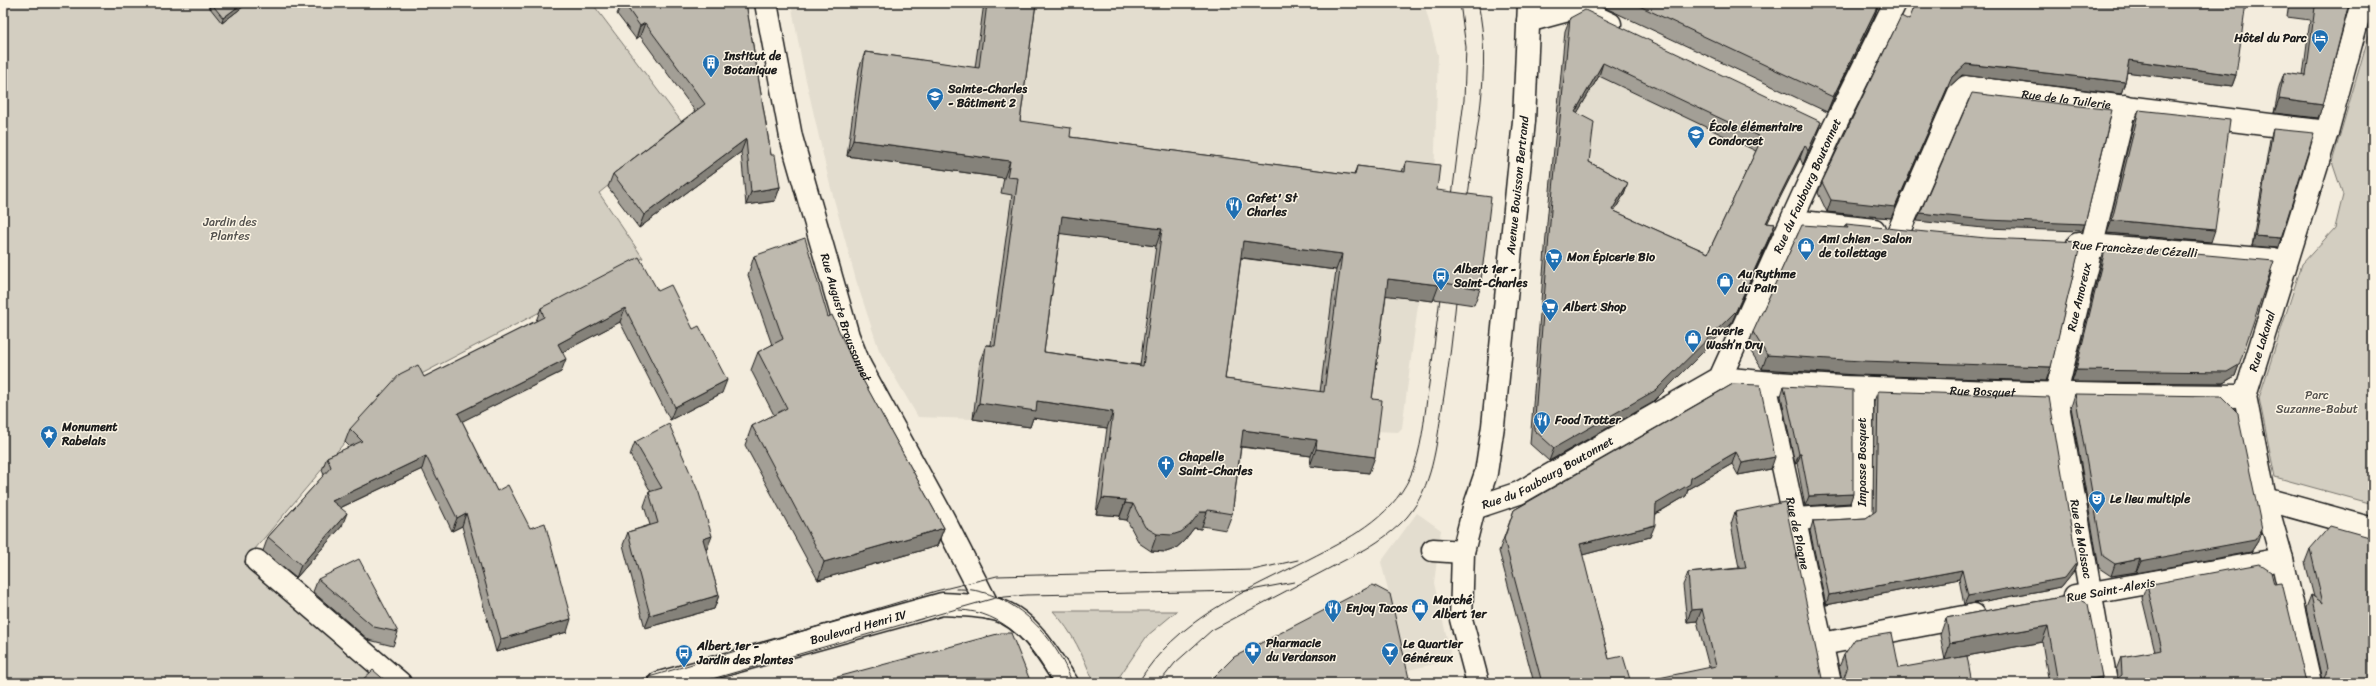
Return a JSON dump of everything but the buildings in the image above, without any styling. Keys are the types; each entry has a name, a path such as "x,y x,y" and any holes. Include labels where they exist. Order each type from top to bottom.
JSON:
{"street":[{"name":"Rue Auguste Broussonnet","path":"766,3 791,137 848,336 860,366 943,518 989,608"},
{"name":"Rue du Faubourg Boutonnet","path":"1474,508 1520,493 1720,378 1793,221 1825,125 1895,3"},
{"name":"Rue Lakanal","path":"2310,683 2282,559 2266,499 2245,396 2285,263 2327,132 2362,3"},
{"path":"1528,12 1576,8 1625,31"},
{"name":"Avenue Bouisson Bertrand","path":"1478,683 1460,619 1463,552 1474,508 1486,473 1493,426 1524,121 1528,12"},
{"name":"Rue de la Tuilerie","path":"1898,233 1959,93 1966,87 2327,132"},
{"name":"Rue Amoreux","path":"2056,394 2125,106"},
{"path":"1793,221 1921,235"},
{"name":"Rue Francèze de Cézelli","path":"2061,243 2093,244 2274,260 2285,263"},
{"name":"Rue Bosquet","path":"1720,378 1765,383 1862,388 2056,394 2245,396"},
{"name":"Rue de Plagne","path":"1765,383 1830,683"},
{"name":"Impasse Bosquet","path":"1794,519 1862,515 1862,388"},
{"name":"Rue de Moissac","path":"2056,394 2106,683"},
{"path":"2266,499 2373,529"},
{"path":"1433,550 1463,552"},
{"name":"Rue Saint-Alexis","path":"2052,601 2282,559"},
{"path":"257,561 400,683"},
{"name":"Boulevard Henri IV","path":"659,683 942,604 989,608 1010,616 1022,624 1067,683"},
{"path":"1822,644 1990,612"}],"shaded area":[{"path":"791,3 1424,3 1438,55 1434,182 1402,428 1398,432 1374,431 1369,473 1310,466 1311,456 1032,418 1030,427 973,419 918,417 879,350 856,280 829,181 803,67"},
{"name":"École élémentaire Condorcet","path":"1575,26 1798,163 1752,254 1741,282 1607,223 1584,175 1589,135 1556,118 1565,31"},
{"name":"Marché Albert 1er","path":"1417,513 1441,530 1434,583 1452,660 1408,670 1381,562"}],"green space":[{"name":"Jardin des Plantes","path":"3,3 592,3 684,125 599,193 643,258 387,392 244,562 387,683 3,683"},
{"name":"Parc Suzanne-Babut","path":"2373,21 2373,504 2275,477 2259,398 2302,264 2335,228 2343,195 2332,162"},
{"path":"1053,611 1177,611 1147,636 1115,683 1094,683 1072,636"}],"tram line":[{"path":"1451,204 1464,100 1466,47 1460,3"},
{"path":"1467,205 1483,79 1484,54 1478,3"},
{"path":"1138,683 1154,661 1172,641 1192,624 1237,595 1353,535 1380,516 1402,492 1414,467 1420,446 1432,366 1441,289"},
{"path":"1159,683 1175,663 1212,630 1366,549 1388,534 1407,517 1423,492 1432,465 1449,364 1457,292"},
{"path":"629,683 936,591 997,576 1253,570 1298,560"},
{"path":"698,683 995,598 1026,595 1246,591 1294,582"},
{"path":"956,589 976,590 994,596 1012,605 1028,617 1043,632 1055,648 1065,665 1072,683"},
{"path":"959,610 975,612 990,617 1015,633 1036,656 1052,683"}],"place":[{"name":"Hôtel du Parc","path":"2320,53"},
{"name":"Institut de Botanique","path":"711,78"},
{"name":"Sainte-Charles - Bâtiment 2","path":"935,111"},
{"name":"École élémentaire Condorcet","path":"1696,149"},
{"name":"Cafet' St Charles","path":"1234,220"},
{"name":"Ami chien - Salon de toilettage","path":"1806,261"},
{"name":"Mon Épicerie Bio","path":"1554,272"},
{"name":"Albert 1er - Saint-Charles","path":"1441,291"},
{"name":"Au Rythme du Pain","path":"1725,296"},
{"name":"Albert Shop","path":"1550,322"},
{"name":"Laverie Washʼn Dry","path":"1693,353"},
{"name":"Food Trotter","path":"1542,435"},
{"name":"Monument Rabelais","path":"49,449"},
{"name":"Chapelle Saint-Charles","path":"1166,479"},
{"name":"Le lieu multiple","path":"2097,514"},
{"name":"Marché Albert 1er","path":"1420,622"},
{"name":"Enjoy Tacos","path":"1333,623"},
{"name":"Pharmacie du Verdanson","path":"1253,665"},
{"name":"Le Quartier Généreux","path":"1390,666"},
{"name":"Albert 1er - Jardin des Plantes","path":"684,668"}]}
